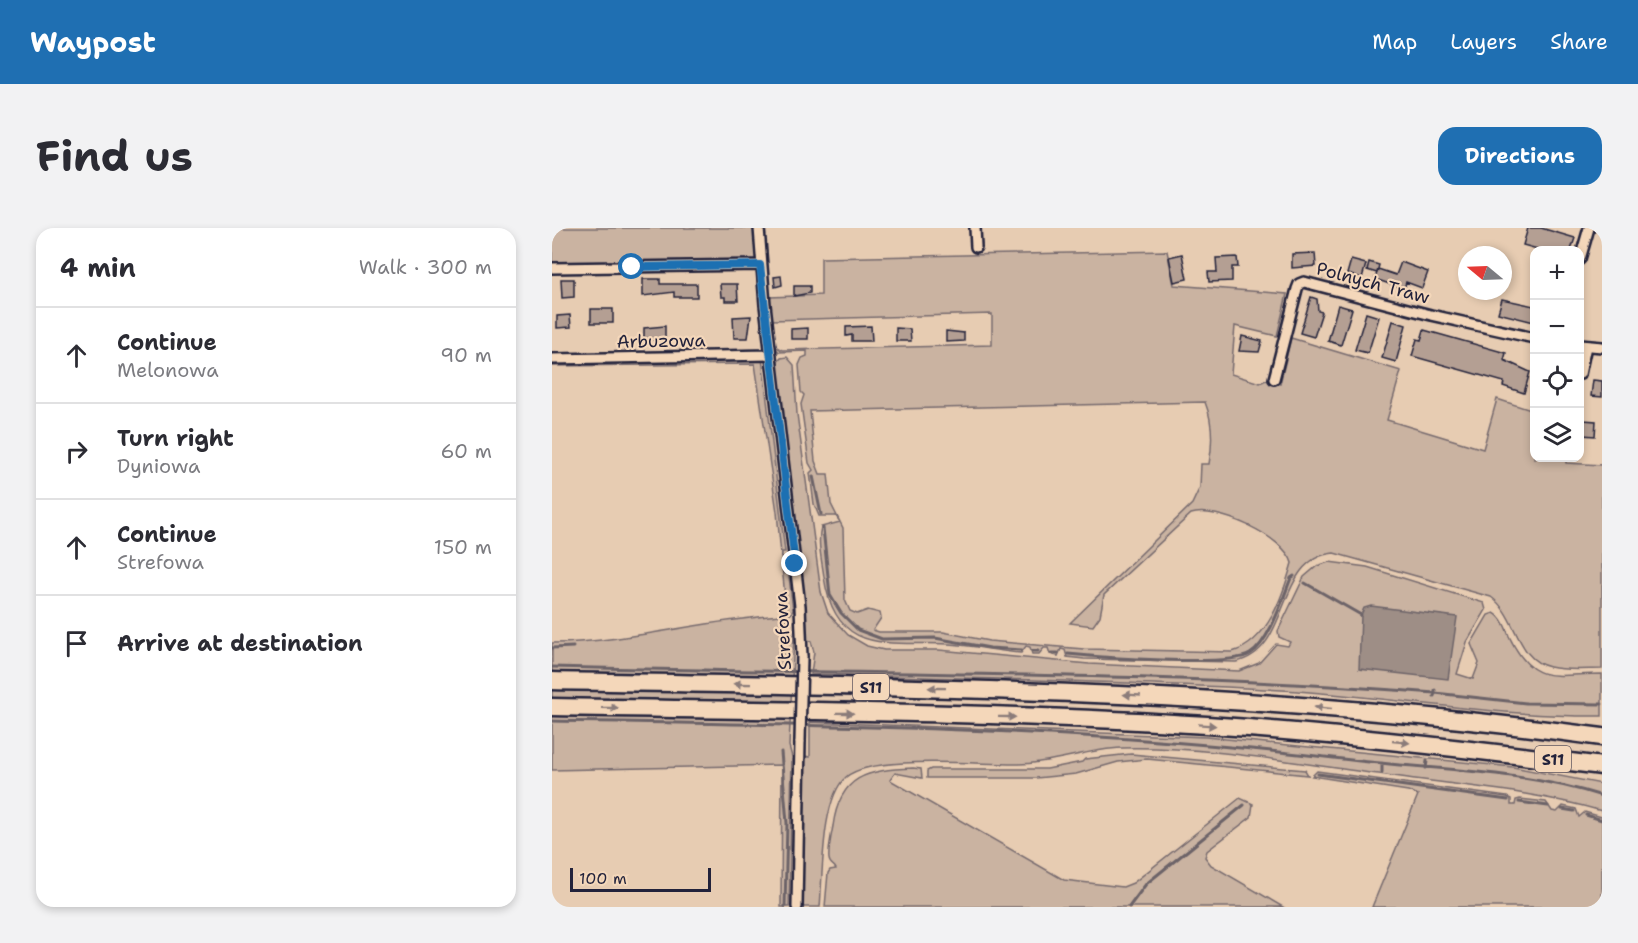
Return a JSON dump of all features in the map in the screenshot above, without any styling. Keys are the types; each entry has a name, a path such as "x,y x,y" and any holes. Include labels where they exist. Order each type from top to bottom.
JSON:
{"highway":[{"name":"S11","path":"552,681 1082,692 1274,703 1602,737"},
{"name":"S11","path":"552,707 1022,717 1208,725 1504,753 1602,766"},
{"path":"1506,726 1602,725"},
{"path":"1504,753 1602,777"}],"street":[{"name":"Strefowa","path":"759,228 760,265 800,606 802,657 797,907"},
{"path":"975,228 976,247"},
{"path":"1584,246 1589,228"},
{"path":"552,268 760,265"},
{"name":"Polnych Traw","path":"1274,379 1297,290 1299,284 1304,282 1431,315 1530,337"},
{"path":"1584,345 1602,347"},
{"name":"Arbuzowa","path":"552,359 771,356"}],"shaded area":[{"path":"552,228 755,228 756,261 558,263 552,266"},
{"path":"1167,251 1174,285 1287,294 1277,336 1235,326 1231,374 1260,383 1266,380 1280,384 1291,338 1401,371 1387,420 1483,449 1497,399 1530,410 1530,462 1602,465 1602,669 1562,669 1539,663 1523,647 1500,605 1491,597 1334,553 1315,559 1301,570 1267,641 1254,654 1236,662 1084,659 1067,657 1065,650 1061,649 1058,656 1050,654 1048,648 1044,648 1039,654 1032,654 1030,647 1026,646 1021,653 957,645 886,643 853,633 840,621 830,603 824,577 820,546 821,527 840,522 836,516 819,516 814,504 810,473 813,470 809,463 801,404 804,395 801,392 799,365 802,358 807,356 807,351 779,352 773,345 782,350 992,345 992,314 772,320 770,297 821,295 821,258","holes":["1205,402 1212,440 1209,464 1201,464 1200,487 1192,504 1070,623 1093,626 1100,616 1104,595 1191,514 1202,512 1216,514 1248,525 1277,543 1287,553 1292,563 1279,603 1264,628 1245,647 1232,652 1084,649 989,641 943,632 879,632 873,630 881,618 880,613 868,610 857,614 850,611 845,600 843,528 831,504 828,474 820,474 815,461 810,411"]},
{"path":"787,357 794,365 797,414 821,592 828,613 848,635 867,646 884,650 939,650 1089,664 1239,671 1259,663 1276,644 1288,646 1290,642 1279,637 1278,631 1304,577 1317,566 1329,562 1367,567 1484,603 1486,610 1467,642 1457,674 1473,679 1479,663 1471,644 1488,615 1494,613 1503,623 1518,652 1536,670 1558,675 1602,674 1602,716 1517,713 1348,695 1264,689 811,674 814,652 811,641 806,640 776,364 781,358"},
{"path":"762,358 785,552 782,552 782,558 786,558 787,562 783,562 784,568 788,568 793,610 791,614 785,616 786,630 794,636 789,746 792,757 789,907 781,907 782,765 552,770 552,643 610,639 724,621 781,615 786,608 777,512 755,364 552,366 552,362"},
{"path":"1371,606 1457,617 1448,679 1359,669 1361,615 1364,608"},
{"path":"810,722 1206,737 1513,767 1602,784 1602,811 1547,798 1491,789 1251,756 1186,750 1109,749 1019,764 928,762 879,765 859,770 846,777 838,788 832,802 825,838 820,907 801,907 804,756 810,757"},
{"path":"1131,754 1305,770 1308,775 1147,759 1118,762 1076,774 1036,778 927,778 927,771 931,769 1047,769 1082,762 1085,759"},
{"path":"921,769 922,778 895,773 890,780 1064,880 1123,887 1133,883 1240,798 1253,804 1251,817 1207,851 1205,857 1211,865 1283,907 825,907 828,873 836,869 831,864 829,851 837,809 842,796 849,786 869,774"},
{"path":"1317,771 1507,797 1511,799 1511,805 1515,805 1516,800 1520,799 1546,802 1552,811 1557,812 1563,806 1576,809 1579,817 1585,812 1602,817 1602,907 1372,907 1418,795 1408,791 1312,776"}],"building":[{"path":"1528,228 1541,228 1575,238 1572,246 1530,247 1523,245"},
{"path":"1315,253 1316,266 1292,268 1292,254"},
{"path":"1182,254 1187,279 1174,282 1169,257"},
{"path":"1237,257 1238,267 1232,267 1232,281 1209,282 1208,272 1217,272 1216,258"},
{"path":"1351,260 1366,264 1362,278 1347,274"},
{"path":"1369,262 1379,265 1377,273 1367,270"},
{"path":"1401,262 1428,272 1422,288 1406,282 1404,289 1375,279 1378,269 1396,275"},
{"path":"781,276 782,285 775,287 774,277"},
{"path":"561,279 574,279 574,297 562,298"},
{"path":"643,279 660,279 660,284 697,284 697,297 674,297 674,292 643,296"},
{"path":"720,284 737,284 738,301 725,301 725,297 721,297"},
{"path":"794,286 810,286 810,293 794,296"},
{"path":"1311,297 1317,299 1318,311 1322,312 1314,337 1300,333"},
{"path":"1502,300 1530,305 1530,321 1498,313"},
{"path":"1338,305 1352,309 1341,345 1328,341"},
{"path":"591,309 613,309 613,323 591,323"},
{"path":"1366,313 1379,317 1368,353 1355,350"},
{"path":"570,315 571,327 557,328 557,316"},
{"path":"751,316 748,338 734,338 733,317"},
{"path":"1393,321 1406,325 1396,362 1382,358"},
{"path":"665,326 665,340 644,340 644,328"},
{"path":"871,326 872,341 852,341 852,335 846,336 846,327"},
{"path":"808,328 808,339 791,339 791,329"},
{"path":"896,328 910,329 911,341 896,341"},
{"path":"1424,330 1506,353 1504,360 1530,372 1524,393 1503,386 1504,382 1412,356 1417,339 1421,340"},
{"path":"946,331 964,333 964,341 946,342"},
{"path":"1242,336 1262,341 1259,352 1239,351"},
{"path":"1593,380 1602,381 1602,397 1591,396"},
{"path":"1584,420 1596,421 1595,436 1584,435"}],"waterway":[{"path":"813,476 821,514"},
{"path":"823,528 830,595 841,613 858,630 882,639 935,638 990,648 1022,650"},
{"path":"1068,654 1192,661 1238,658 1250,654 1269,630 1291,578 1294,576"},
{"path":"1305,583 1361,615"},
{"path":"552,648 573,647"},
{"path":"1032,651 1038,651"},
{"path":"1051,653 1058,653"},
{"path":"552,667 994,674 1214,680 1435,693 1435,690"},
{"path":"1434,696 1435,693 1526,703 1602,704"},
{"path":"552,721 852,726 1052,734 1152,741 1478,772 1541,781 1602,796"},
{"path":"781,752 787,823 785,907"},
{"path":"1426,768 1427,761"},
{"path":"1382,763 1382,772"},
{"path":"1318,774 1508,800"},
{"path":"1519,802 1548,806"},
{"path":"1129,907 1146,884 1244,805"},
{"path":"1562,809 1574,811"},
{"path":"1586,815 1602,820"}],"route":[{"path":"632,267 760,265 795,564"}]}
